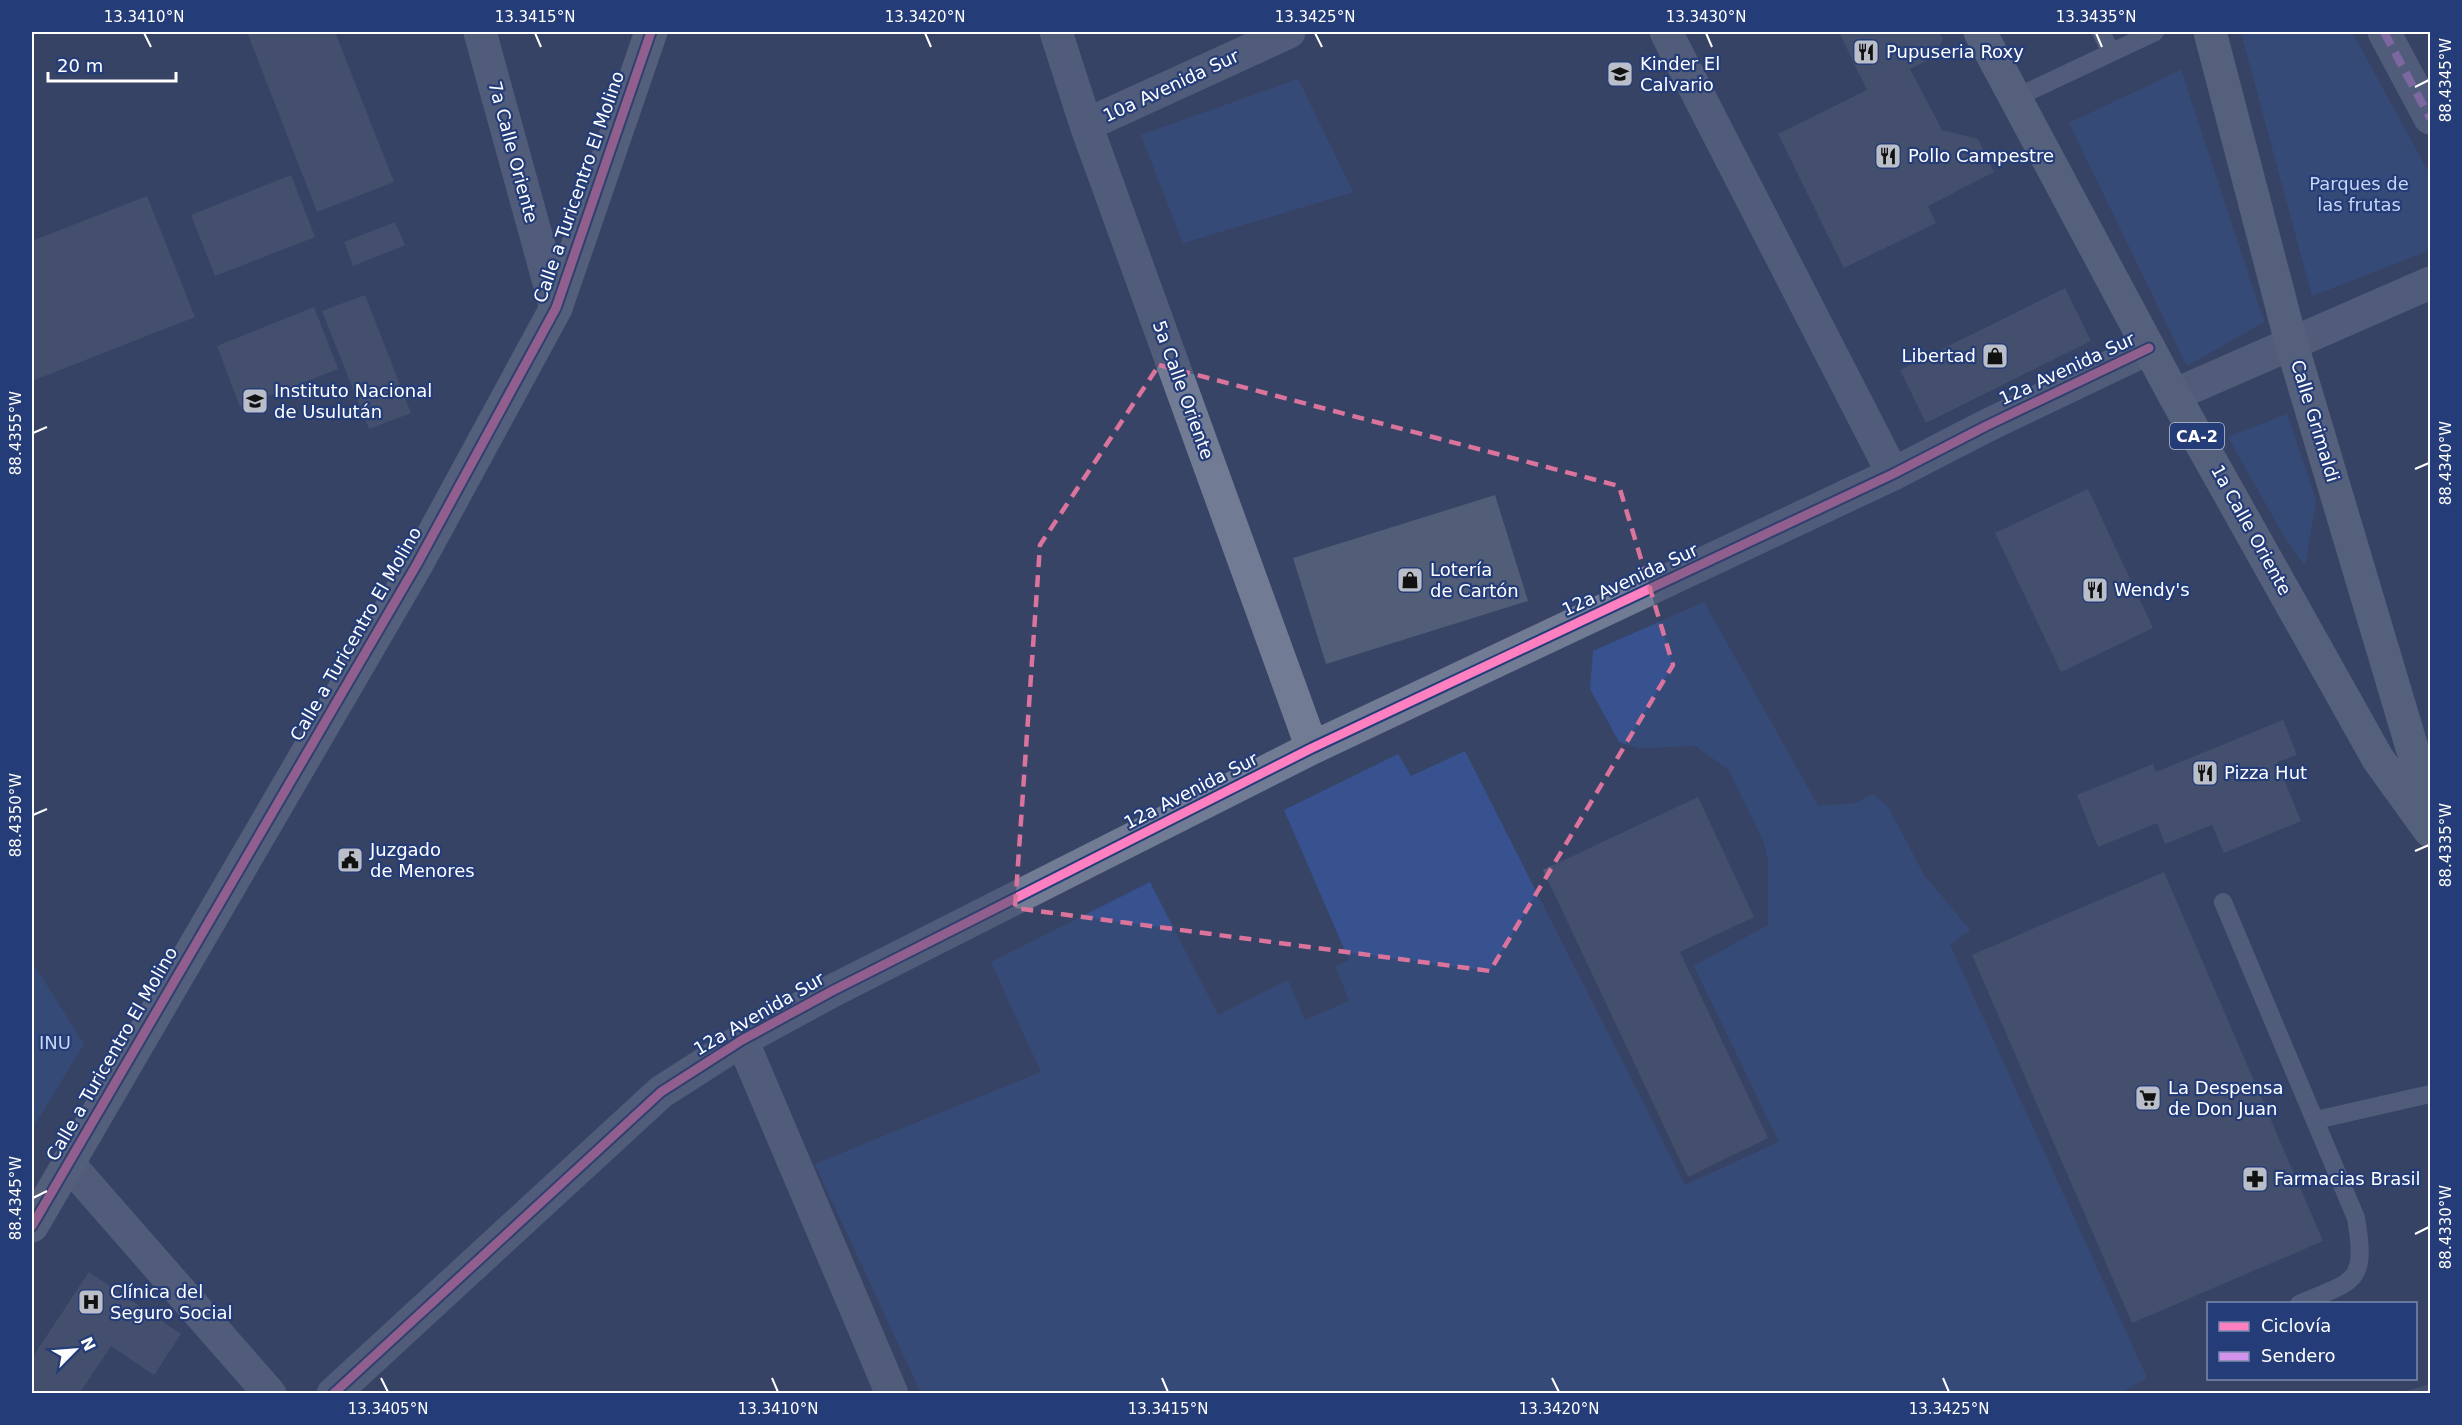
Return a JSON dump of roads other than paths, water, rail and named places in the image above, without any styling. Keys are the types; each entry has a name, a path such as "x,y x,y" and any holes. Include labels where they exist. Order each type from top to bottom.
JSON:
{"main road":[{"name":"1a Calle Oriente","path":"1980,32 2174,395 2378,759 2430,831"},
{"name":"Calle Grimaldi","path":"2210,32 2291,342 2430,808"}],"street":[{"name":"7a Calle Oriente","path":"480,32 556,308"},
{"name":"Calle a Turicentro El Molino","path":"32,1226 417,564 556,308 651,32"},
{"name":"5a Calle Oriente","path":"1056,32 1086,125 1312,748"},
{"name":"10a Avenida Sur","path":"1086,125 1289,32"},
{"path":"1666,32 1893,474"},
{"path":"2384,32 2430,118"},
{"path":"2174,395 2430,283"},
{"name":"12a Avenida Sur","path":"333,1394 661,1092 742,1040 832,991 1312,748 1893,474 2149,348"},
{"path":"742,1040 889,1392"},
{"path":"68,1163 270,1394"}],"lane":[{"path":"2101,32 2110,52"},
{"path":"2015,98 2154,32"},
{"path":"2223,902 2356,1218 2361,1252 2359,1270 2348,1283 2304,1302"},
{"path":"2316,1120 2430,1094"}],"place":[{"name":"Pupuseria Roxy","path":"1866,52"},
{"name":"Kinder El Calvario","path":"1620,74"},
{"name":"Pollo Campestre","path":"1888,156"},
{"name":"Libertad","path":"1995,356"},
{"name":"Instituto Nacional de Usulután","path":"255,401"},
{"name":"Lotería de Cartón","path":"1410,580"},
{"name":"Wendy's","path":"2095,590"},
{"name":"Pizza Hut","path":"2205,773"},
{"name":"Juzgado de Menores","path":"350,860"},
{"name":"La Despensa de Don Juan","path":"2148,1098"},
{"name":"Farmacias Brasil","path":"2255,1179"},
{"name":"Clínica del Seguro Social","path":"91,1302"}],"park label":[{"name":"Parques de las frutas","path":"2359,194"},
{"name":"INU","path":"55,1043"}]}
